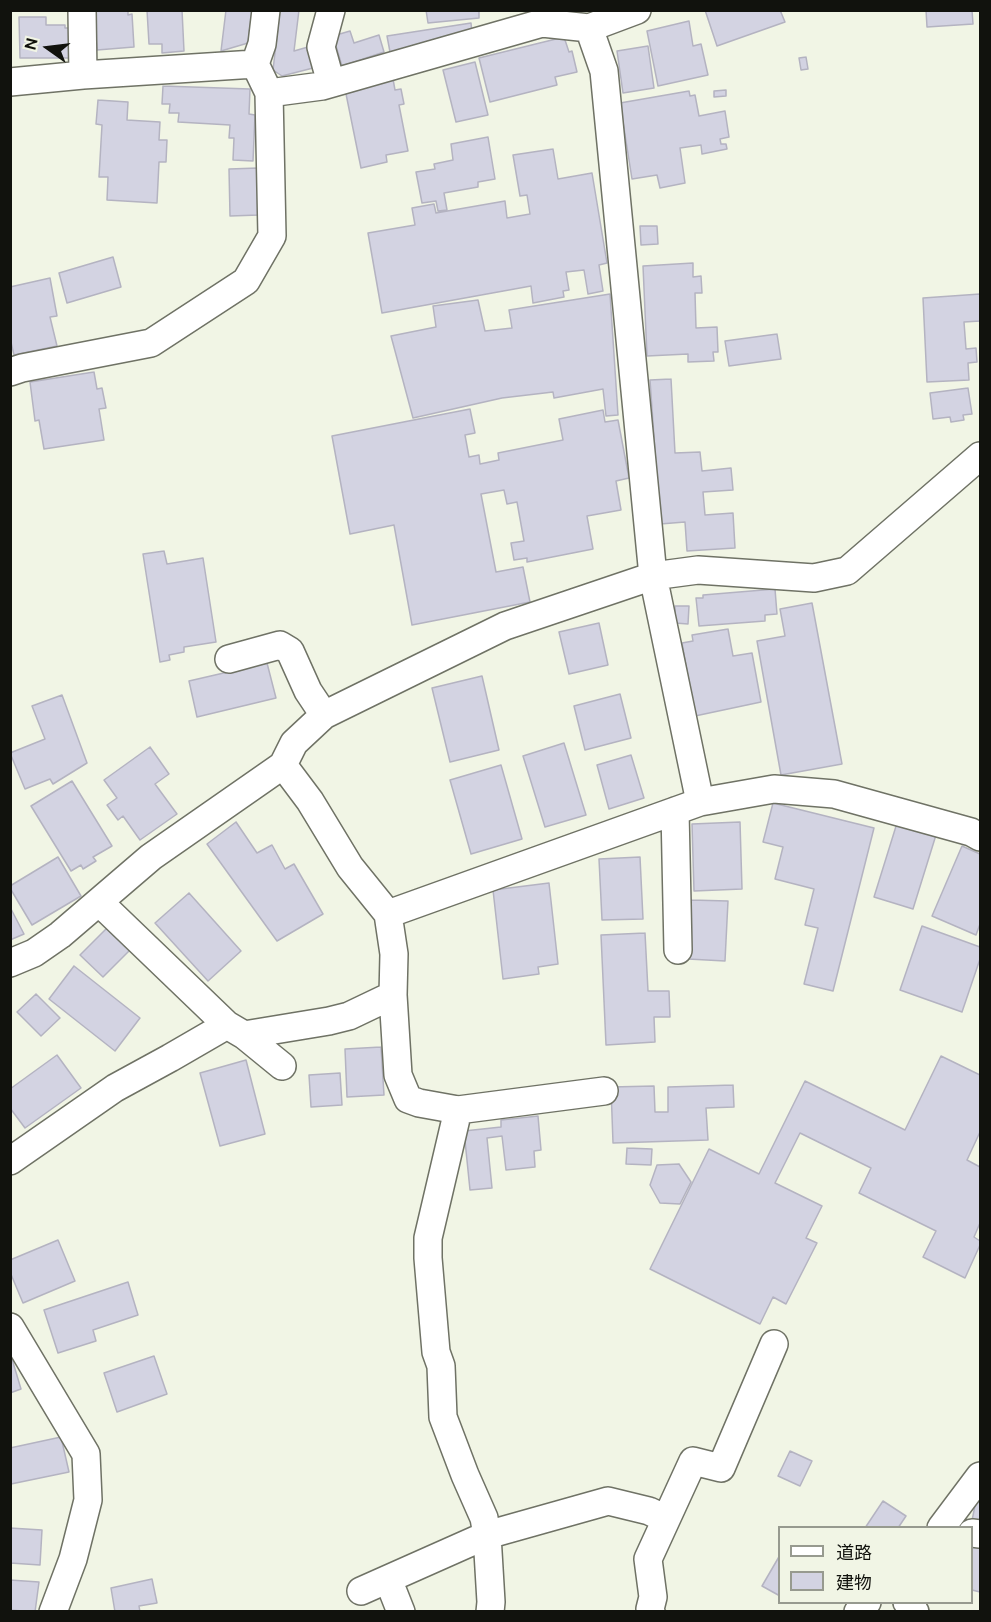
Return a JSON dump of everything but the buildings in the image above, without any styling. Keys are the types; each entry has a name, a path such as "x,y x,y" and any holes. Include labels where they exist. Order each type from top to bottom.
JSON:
{"street":[{"path":"82,10 83,75"},
{"path":"10,372 151,343 246,281 272,236 269,93 255,64 262,44 266,10"},
{"path":"331,10 321,47 331,83"},
{"path":"269,93 331,83 541,17 589,28 638,10"},
{"path":"589,28 604,71 652,576 700,802"},
{"path":"10,82 255,64"},
{"path":"10,963 34,953 60,935 151,857 283,765 294,743 324,715 505,626 652,576 698,570 814,578 846,571 981,456"},
{"path":"229,659 280,645 290,651 308,691 324,715"},
{"path":"283,765 310,801 350,867 388,914 394,954 393,995 398,1075 408,1099 458,1110 604,1091"},
{"path":"388,914 700,802 774,789 834,794 971,832 981,837"},
{"path":"675,811 678,950"},
{"path":"99,902 236,1030 282,1066"},
{"path":"10,1161 115,1088 236,1030 329,1021 349,1016 393,995"},
{"path":"458,1110 428,1238 428,1257 436,1352 441,1366 443,1418 484,1518 488,1535 490,1611"},
{"path":"13,1337 86,1454 88,1500 74,1559 53,1611"},
{"path":"651,1611 653,1597 648,1559 666,1519 693,1461 721,1468 774,1344"},
{"path":"943,1526 981,1476"},
{"path":"361,1591 488,1535 609,1501 649,1511 666,1519"},
{"path":"388,1579 401,1611"}]}
